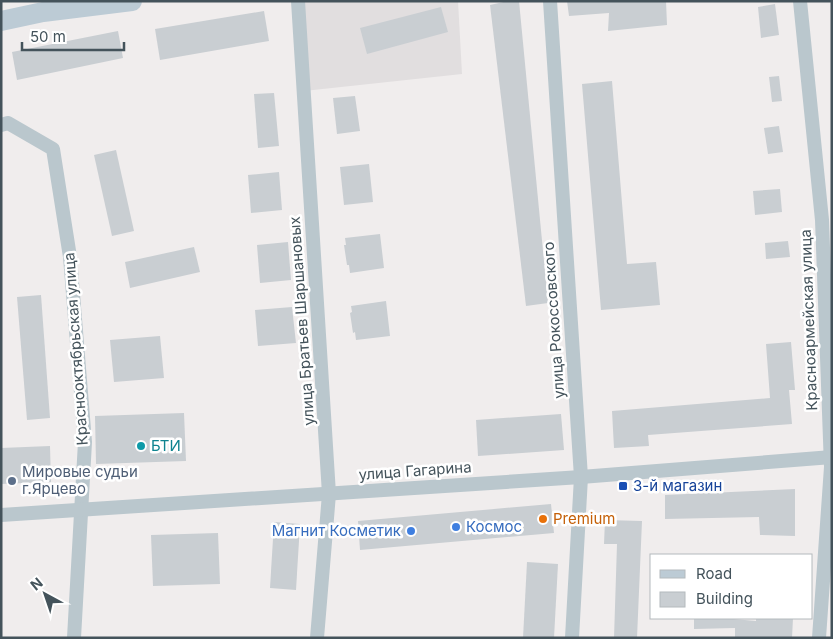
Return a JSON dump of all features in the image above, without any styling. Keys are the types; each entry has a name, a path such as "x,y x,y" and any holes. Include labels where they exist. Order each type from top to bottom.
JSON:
{"street":[{"path":"1,21 41,7 132,1"},
{"name":"улица Братьев Шаршановых","path":"298,1 329,494 317,638"},
{"name":"улица Рокоссовского","path":"550,1 581,477 572,638"},
{"name":"Красноармейская улица","path":"800,1 822,220 831,457 819,638"},
{"name":"Краснооктябрьская улица","path":"1,125 8,123 53,149 70,257 84,437 74,638"},
{"name":"улица Гагарина","path":"1,515 581,477 831,457"}],"shaded area":[{"path":"298,1 458,1 462,74 304,91"}],"building":[{"path":"508,1 519,1 548,303 526,306 490,5"},
{"path":"567,1 666,1 667,25 608,31 609,13 569,16"},
{"path":"775,4 779,35 761,38 758,7"},
{"path":"441,7 448,32 367,54 360,28"},
{"path":"264,11 269,41 160,60 155,29"},
{"path":"118,31 123,58 17,80 12,52"},
{"path":"779,76 782,101 772,102 769,77"},
{"path":"612,81 627,264 656,262 660,305 601,310 582,84"},
{"path":"274,93 279,146 258,148 254,94"},
{"path":"355,96 360,131 337,134 333,98"},
{"path":"779,126 783,152 768,154 764,128"},
{"path":"116,150 134,231 112,236 94,155"},
{"path":"369,164 373,202 344,205 340,167"},
{"path":"279,172 282,210 251,213 248,175"},
{"path":"780,189 782,212 755,215 753,191"},
{"path":"380,234 384,268 350,273 344,245 346,245 345,238"},
{"path":"788,241 790,257 766,259 765,243"},
{"path":"288,242 291,280 260,283 257,245"},
{"path":"194,247 200,272 130,288 125,262"},
{"path":"41,295 50,418 27,420 17,297"},
{"path":"386,301 390,336 356,340 350,313 352,312 351,306"},
{"path":"292,307 296,343 258,346 255,310"},
{"path":"160,336 164,378 114,382 110,340"},
{"path":"791,342 795,390 789,390 792,424 648,435 649,446 614,448 612,411 770,398 766,344"},
{"name":"БТИ","path":"184,413 186,461 96,464 95,416"},
{"path":"561,414 564,450 478,456 476,420"},
{"path":"50,446 51,482 1,484 1,448"},
{"path":"795,489 795,536 760,535 759,517 665,519 665,495"},
{"name":"Космос","path":"551,504 554,533 360,550 358,521"},
{"path":"605,520 642,521 637,638 614,638 617,544 604,544"},
{"path":"274,522 300,524 296,590 270,588"},
{"path":"218,533 220,584 153,586 151,535"},
{"path":"527,562 558,564 554,638 523,638"},
{"path":"694,619 756,621 756,619 793,619 792,638 735,638 735,628 694,629"}],"place":[{"name":"БТИ","path":"141,446"},
{"name":"Мировые судьи г.Ярцево","path":"12,481"},
{"name":"3-й магазин","path":"623,486"},
{"name":"Premium","path":"543,519"},
{"name":"Космос","path":"456,527"},
{"name":"Магнит Косметик","path":"411,531"}]}
